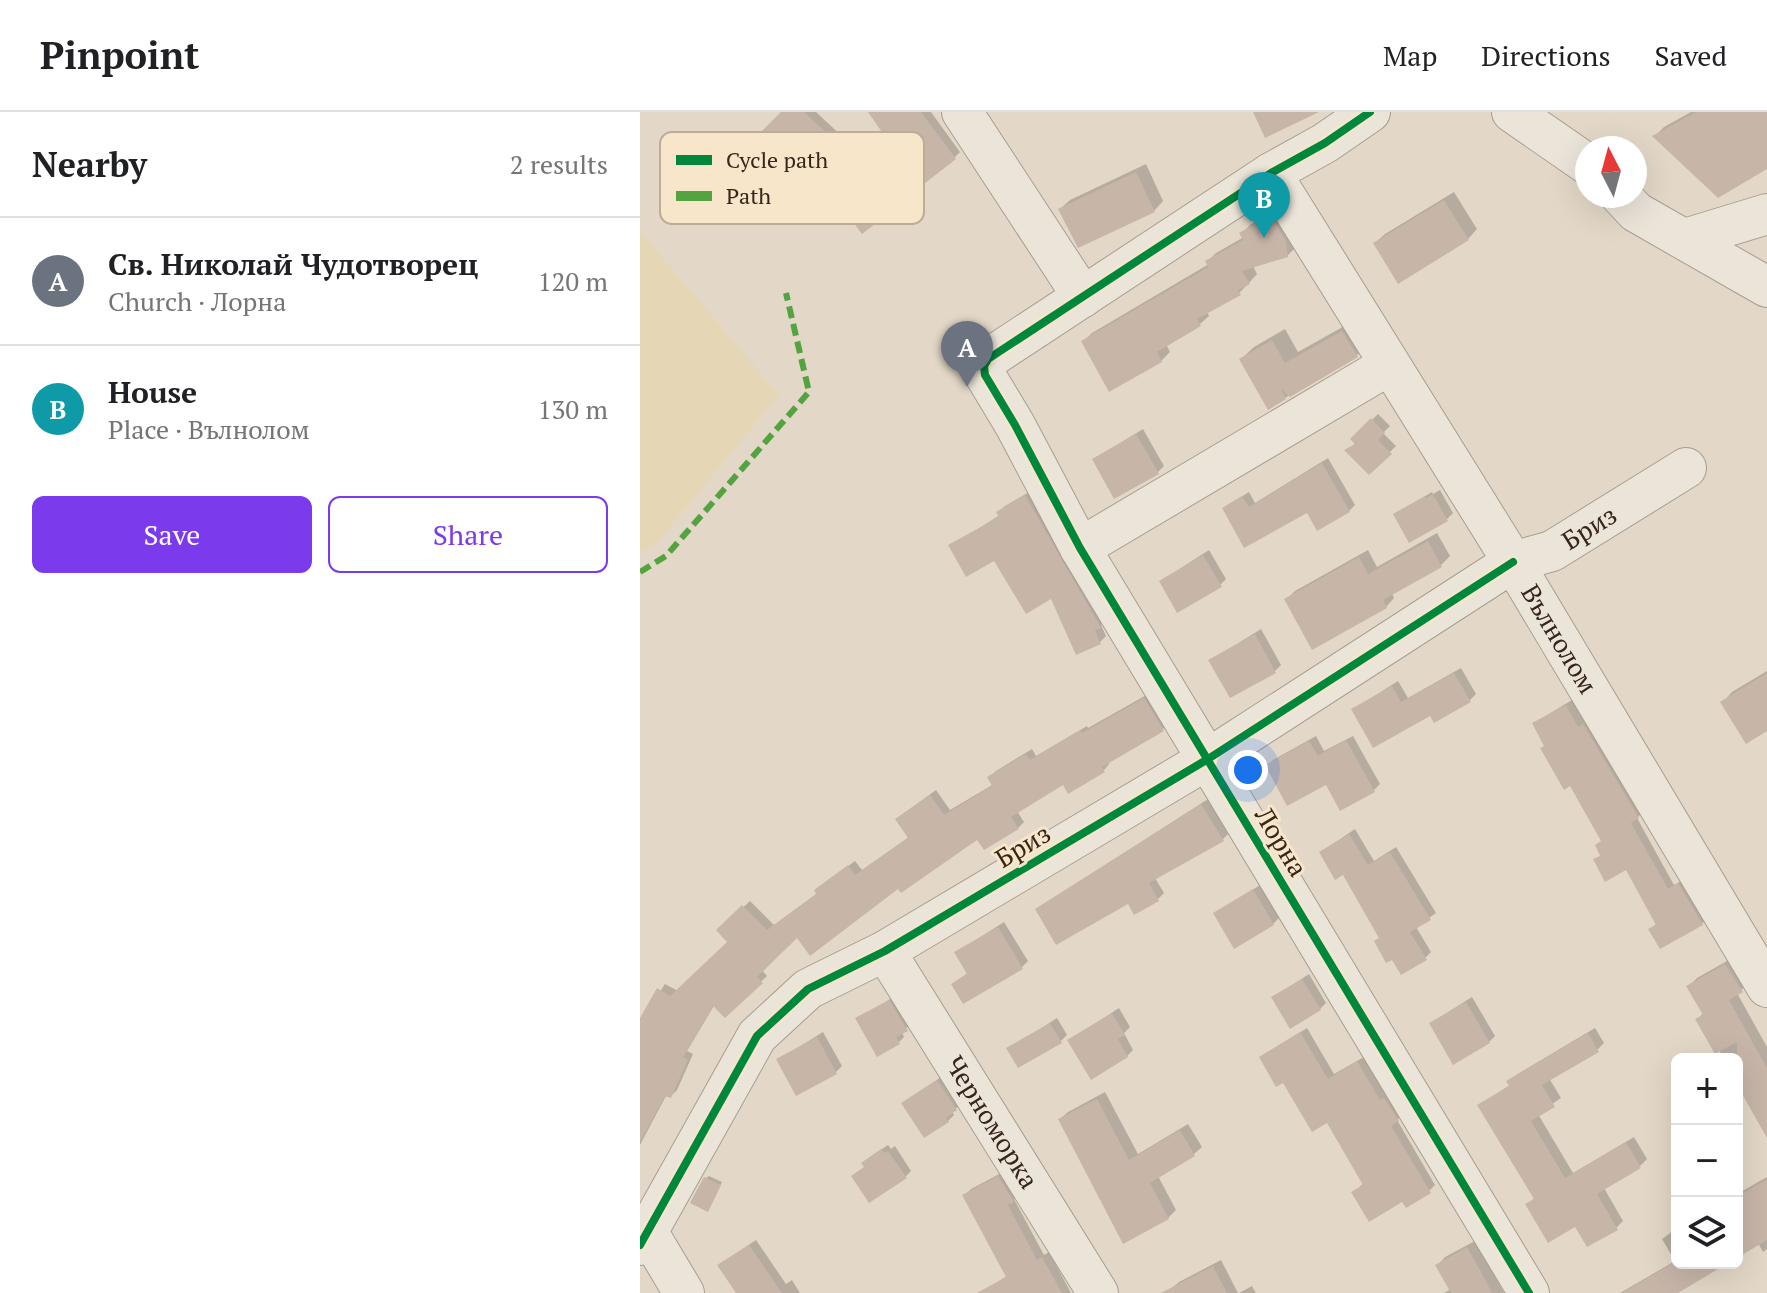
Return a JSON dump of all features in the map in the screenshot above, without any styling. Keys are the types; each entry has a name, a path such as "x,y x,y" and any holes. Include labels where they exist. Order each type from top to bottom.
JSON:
{"street":[{"path":"962,112 1083,297 1370,112"},
{"path":"1512,112 1575,156"},
{"name":"Вълнолом","path":"1271,173 1513,562 1767,987"},
{"path":"1632,208 1767,287"},
{"path":"1685,239 1767,214"},
{"name":"Лорна","path":"1083,297 988,359 984,366 985,375 1080,548 1529,1293"},
{"path":"1080,548 1389,365"},
{"name":"Бриз","path":"644,1238 757,1036 808,989 885,951 1208,759 1513,562 1552,551 1686,468"},
{"name":"Черноморка","path":"885,951 1098,1293"},
{"path":"644,1238 684,1293"}],"shaded area":[{"path":"640,231 779,395 658,542 640,553"}],"building":[{"path":"781,112 804,112 826,132 761,132"},
{"path":"868,112 921,112 956,159 924,184 924,132 882,132"},
{"path":"1253,112 1319,112 1265,138"},
{"path":"1696,112 1767,112 1767,169 1718,198 1652,136"},
{"path":"1136,172 1155,212 1078,248 1058,209"},
{"path":"1444,200 1469,240 1398,284 1373,243"},
{"path":"1270,215 1286,241 1288,257 1242,271 1250,284 1238,290 1241,295 1197,319 1201,326 1157,352 1162,362 1109,392 1081,341 1208,267 1205,261 1243,240 1239,233"},
{"path":"854,224 875,224 862,234"},
{"path":"1342,331 1358,357 1290,397 1281,389 1286,399 1268,410 1239,359 1272,340 1285,363"},
{"path":"1371,418 1385,433 1378,440 1392,454 1369,475 1344,450 1355,444 1350,439"},
{"path":"1136,434 1159,474 1114,499 1092,459"},
{"path":"1322,463 1350,512 1317,531 1307,513 1244,548 1222,508 1242,496 1249,507"},
{"path":"1433,494 1448,521 1409,543 1393,514"},
{"path":"1025,495 1101,628 1095,630 1101,644 1076,655 1051,599 1026,614 994,561 966,577 948,545 999,517 996,512"},
{"path":"1428,541 1442,567 1383,600 1387,608 1312,650 1284,599 1359,557 1368,574"},
{"path":"1203,555 1222,587 1177,613 1159,581"},
{"path":"1255,634 1276,673 1230,698 1208,660"},
{"path":"1454,673 1471,702 1434,723 1430,716 1373,748 1351,709 1392,686 1401,702"},
{"path":"1767,673 1767,731 1746,744 1720,702"},
{"path":"1144,698 1164,731 1102,767 1105,772 1068,794 1063,785 1011,817 1019,829 984,850 977,840 901,893 898,889 810,956 797,938 757,977 763,983 725,1018 713,1006 683,1057 688,1060 671,1098 665,1096 640,1142 640,1018 657,988 670,996 727,942 716,930 742,905 767,930 816,894 814,890 848,865 855,875 908,838 895,819 930,795 944,815 992,786 987,777 1026,754 1030,760 1080,730 1082,733"},
{"path":"1566,705 1578,727 1583,724 1639,818 1631,823 1668,889 1678,883 1703,925 1660,949 1648,929 1656,925 1626,870 1605,882 1593,859 1600,856 1595,845 1601,841 1570,786 1564,790 1540,748 1544,746 1532,723"},
{"path":"1346,740 1375,792 1340,811 1326,785 1287,806 1265,765 1309,741 1318,756"},
{"path":"1201,804 1224,841 1149,883 1159,901 1134,915 1128,904 1056,945 1035,909"},
{"path":"1349,834 1368,865 1390,852 1431,920 1410,932 1427,960 1401,975 1392,960 1386,963 1374,941 1379,938 1343,875 1335,880 1319,852"},
{"path":"1253,889 1274,925 1234,949 1213,913"},
{"path":"998,927 1023,969 963,1004 951,984 967,974 954,952"},
{"path":"1725,964 1743,992 1729,1000 1767,1068 1767,1138 1743,1096 1743,1053 1737,1053 1737,1042 1714,1053 1695,1019 1703,1015 1686,986"},
{"path":"1302,979 1321,1010 1290,1029 1271,997"},
{"path":"889,1000 908,1031 896,1037 900,1044 877,1057 855,1018"},
{"path":"1466,1002 1490,1043 1453,1065 1429,1023"},
{"path":"1112,1013 1125,1035 1118,1039 1128,1057 1091,1080 1067,1040"},
{"path":"1050,1023 1062,1043 1018,1068 1006,1048"},
{"path":"1300,1032 1328,1079 1357,1061 1380,1100 1384,1098 1399,1121 1391,1126 1431,1193 1406,1208 1402,1202 1369,1222 1351,1192 1363,1185 1327,1123 1312,1132 1283,1083 1276,1087 1259,1057"},
{"path":"1588,1033 1599,1052 1542,1085 1555,1107 1531,1121 1565,1178 1626,1142 1641,1168 1597,1194 1618,1230 1587,1247 1575,1227 1548,1243 1525,1204 1534,1199 1477,1105 1509,1086 1506,1081"},
{"path":"817,1037 837,1074 796,1096 776,1059"},
{"path":"937,1080 957,1110 946,1118 949,1122 924,1138 901,1103"},
{"path":"1097,1099 1129,1160 1180,1130 1195,1156 1150,1183 1169,1219 1123,1244 1058,1119"},
{"path":"881,1149 884,1153 888,1151 907,1178 869,1203 851,1176 864,1167 861,1163"},
{"path":"998,1176 1014,1202 1008,1205 1037,1260 1042,1257 1062,1293 977,1293 1006,1277 962,1195"},
{"path":"704,1177 721,1185 708,1212 690,1203"},
{"path":"1767,1179 1767,1240 1743,1254 1743,1197 1743,1193"},
{"path":"749,1245 782,1293 736,1293 717,1265"},
{"path":"1467,1247 1492,1293 1451,1293 1435,1265"},
{"path":"1671,1264 1671,1269 1718,1269 1678,1293 1622,1293"},
{"path":"1213,1266 1227,1293 1161,1293"}],"marked path":[{"path":"640,572 666,556 809,392 786,293"}],"cycle path":[{"path":"1370,112 1325,143 1271,173 988,359 984,366 985,375 1080,548 1529,1293"},
{"path":"640,1245 757,1036 808,989 885,951 1208,759 1513,562"}],"place":[{"name":"House","path":"1264,238"},
{"name":"Св. Николай Чудотворец","path":"967,387"}]}
